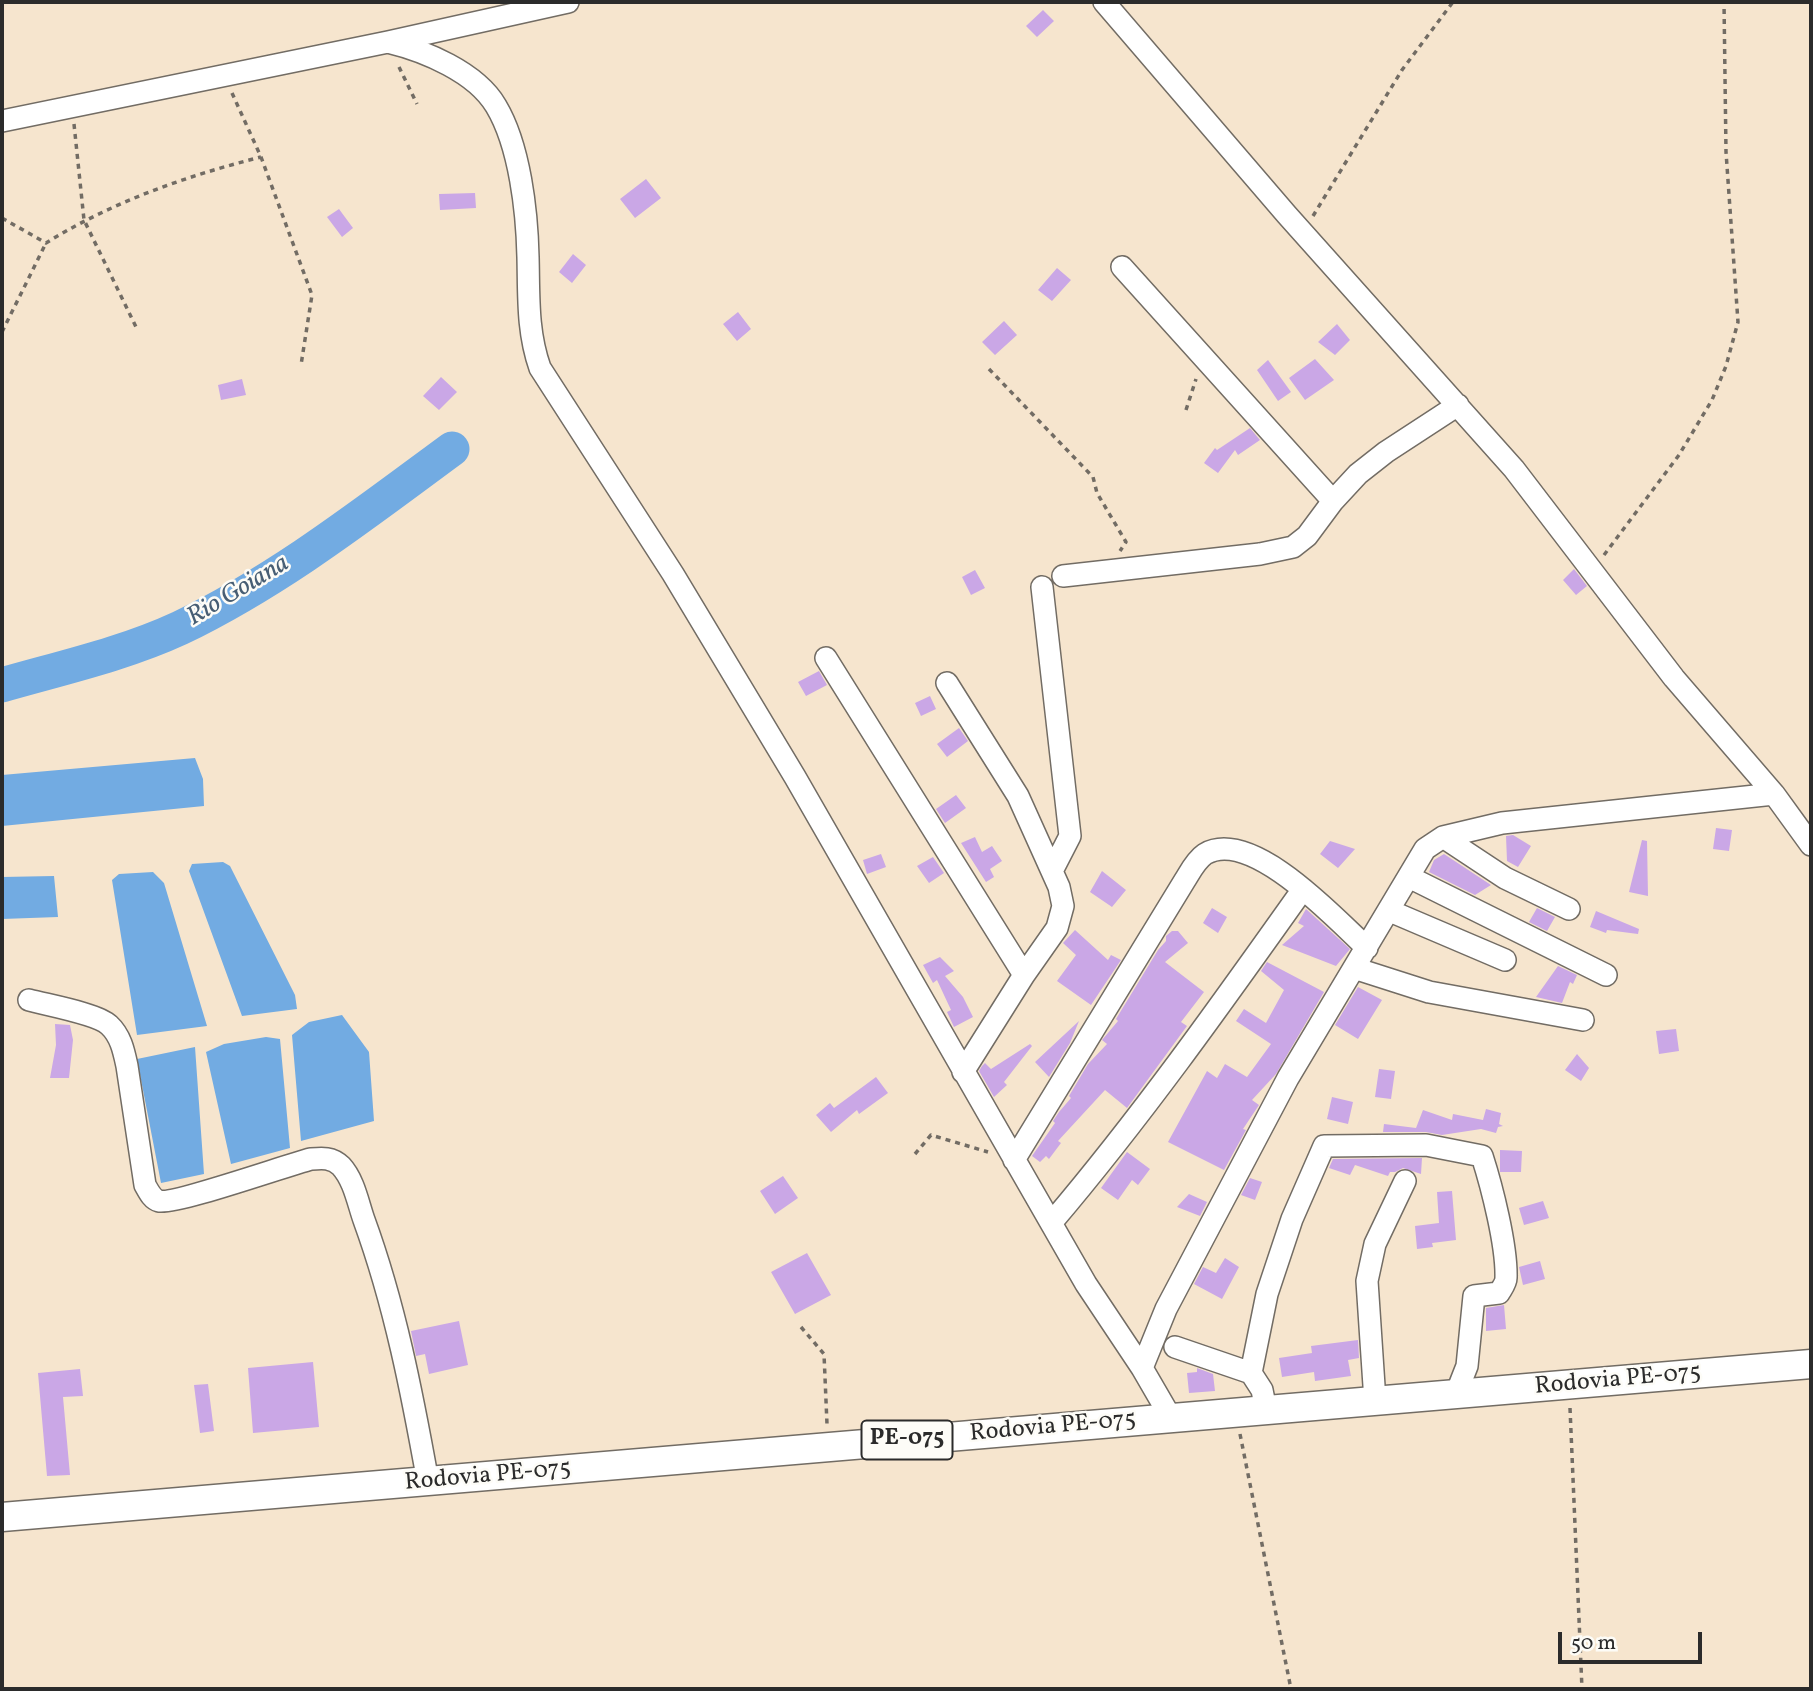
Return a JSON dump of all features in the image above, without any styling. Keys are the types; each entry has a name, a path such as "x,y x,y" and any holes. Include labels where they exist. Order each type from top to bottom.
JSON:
{"main road":[{"name":"Rodovia PE-075","path":"2,1517 1811,1364"}],"street":[{"path":"2,121 388,43 568,2"},
{"path":"1104,2 1303,233 1514,469 1674,678 1774,794 1811,845"},
{"path":"388,43 408,47 454,69 478,85 496,106 511,144 523,192 528,255 528,317 540,368 680,586 795,777 1086,1284 1142,1368 1171,1418"},
{"path":"1122,267 1334,501"},
{"path":"1063,576 1286,550 1307,536 1358,474 1386,452 1458,405"},
{"path":"1042,587 1070,836 1052,871"},
{"path":"826,658 1024,975"},
{"path":"947,683 1018,796 1052,871 1063,906 1057,928 963,1072"},
{"path":"1142,1368 1166,1309 1288,1079 1425,849 1443,837 1502,823 1774,794"},
{"path":"1443,837 1505,878 1569,909"},
{"path":"1014,1160 1199,858 1208,852 1234,848 1256,856 1303,889 1367,948"},
{"path":"1409,877 1606,975"},
{"path":"1052,1222 1104,1160 1195,1042 1303,889"},
{"path":"1390,911 1505,960"},
{"path":"1354,968 1429,992 1583,1020"},
{"path":"29,1000 100,1020 115,1032 123,1047 127,1066 145,1185 156,1199 162,1202 184,1198 311,1159 327,1158 341,1166 349,1178 395,1314 428,1482"},
{"path":"1251,1373 1267,1294 1292,1219 1324,1146 1426,1145 1482,1156 1503,1251 1506,1281 1499,1293 1474,1296 1467,1366 1456,1394"},
{"path":"1375,1401 1367,1281 1375,1244 1405,1181"},
{"path":"1175,1347 1251,1373 1262,1390 1266,1410"}],"path":[{"path":"1303,233 1402,70 1453,2"},
{"path":"1592,571 1679,456 1712,400 1726,366 1738,323 1726,152 1724,2"},
{"path":"388,43 417,104"},
{"path":"224,76 261,157 312,295 301,365"},
{"path":"72,108 84,219 136,327"},
{"path":"2,332 46,243 84,219 199,173 261,157"},
{"path":"2,218 46,243"},
{"path":"1186,410 1204,357"},
{"path":"989,369 1093,477 1097,493 1125,542 1108,571"},
{"path":"915,1154 931,1135 1014,1160"},
{"path":"801,1327 824,1354 829,1447"},
{"path":"1569,1385 1582,1689"},
{"path":"1236,1413 1291,1689"}],"water":[{"path":"195,758 203,779 204,806 2,826 2,775"},
{"path":"223,862 230,866 295,995 297,1009 242,1016 189,871 192,864"},
{"path":"153,872 164,883 207,1026 137,1035 112,880 119,874"},
{"path":"54,876 58,917 2,919 2,877"},
{"path":"342,1015 369,1052 374,1121 301,1141 292,1035 309,1022"},
{"path":"266,1037 280,1039 290,1148 231,1164 206,1052 224,1044"},
{"path":"195,1047 204,1174 161,1183 137,1059"}],"building":[{"path":"1043,10 1054,21 1037,37 1026,26"},
{"path":"646,179 661,198 635,218 620,199"},
{"path":"475,193 476,208 440,210 439,194"},
{"path":"339,209 353,228 342,237 327,217"},
{"path":"573,254 586,265 572,283 559,272"},
{"path":"1057,268 1071,280 1052,301 1038,290"},
{"path":"738,312 751,329 737,341 723,324"},
{"path":"1004,321 1017,335 995,355 982,342"},
{"path":"1337,324 1350,340 1335,355 1318,342"},
{"path":"1315,359 1334,380 1305,400 1289,378"},
{"path":"1268,360 1291,392 1278,401 1257,370"},
{"path":"441,377 457,392 439,410 423,396"},
{"path":"242,379 246,395 221,400 218,385"},
{"path":"1250,428 1260,440 1238,455 1235,450 1218,473 1204,463 1215,448 1217,450"},
{"path":"1574,569 1587,586 1576,595 1563,580"},
{"path":"975,570 985,588 971,595 962,577"},
{"path":"819,671 827,685 806,696 798,682"},
{"path":"930,696 936,709 921,716 915,703"},
{"path":"959,728 968,741 947,757 937,744"},
{"path":"956,795 966,808 945,823 936,809"},
{"path":"1716,828 1732,830 1729,851 1713,849"},
{"path":"1513,835 1531,846 1518,867 1507,861 1506,836"},
{"path":"975,837 982,852 992,846 1002,861 990,869 994,877 986,882 961,843"},
{"path":"1642,840 1647,841 1648,896 1629,892"},
{"path":"1330,841 1355,849 1338,868 1320,854"},
{"path":"881,854 886,867 867,874 863,860"},
{"path":"1444,854 1491,885 1475,895 1429,872 1434,860"},
{"path":"933,857 944,873 929,883 917,866"},
{"path":"1102,871 1126,890 1112,907 1090,892"},
{"path":"1212,908 1227,917 1218,933 1203,923"},
{"path":"1537,908 1555,917 1547,931 1529,922"},
{"path":"1306,909 1350,949 1336,966 1282,945 1304,926 1298,923"},
{"path":"1596,911 1639,929 1638,934 1607,930 1606,933 1590,927"},
{"path":"1075,930 1108,960 1111,955 1121,960 1091,1005 1057,981 1076,955 1063,943"},
{"path":"1172,931 1178,931 1188,943 1165,962 1204,992 1181,1022 1187,1026 1127,1108 1105,1090 1058,1141 1061,1143 1049,1159 1046,1156 1040,1162 1032,1156 1055,1123 1053,1121 1059,1112 1071,1098 1069,1096 1088,1064 1107,1044 1102,1040 1118,1021 1116,1019 1166,941 1166,936"},
{"path":"940,957 954,971 945,976 963,997 973,1017 954,1027 947,1012 951,1010 937,980 933,983 923,965"},
{"path":"1267,962 1324,992 1276,1074 1252,1100 1259,1105 1243,1129 1246,1130 1224,1170 1168,1142 1207,1071 1217,1078 1225,1064 1247,1077 1271,1044 1236,1021 1244,1009 1266,1023 1284,990 1261,971"},
{"path":"1558,966 1577,975 1573,984 1570,982 1562,1003 1536,997"},
{"path":"1358,987 1382,1000 1358,1039 1335,1025"},
{"path":"1079,1021 1070,1043 1049,1077 1035,1062"},
{"path":"55,1024 70,1025 73,1040 69,1078 50,1078 56,1045"},
{"path":"1676,1029 1679,1051 1659,1054 1656,1031"},
{"path":"1030,1044 1032,1046 1004,1082 1007,1085 994,1097 979,1071 982,1066 985,1063 991,1069"},
{"path":"1577,1054 1589,1068 1581,1081 1565,1070"},
{"path":"1379,1069 1395,1071 1391,1099 1375,1097"},
{"path":"876,1077 888,1093 859,1114 857,1110 831,1132 816,1115 830,1103 834,1108"},
{"path":"1332,1097 1353,1102 1348,1124 1327,1119"},
{"path":"1486,1109 1501,1113 1499,1124 1503,1126 1498,1127 1496,1133 1481,1129 1442,1135 1426,1132 1383,1132 1384,1124 1416,1128 1423,1110 1452,1120 1453,1114 1483,1120"},
{"path":"1500,1150 1522,1151 1521,1172 1500,1172"},
{"path":"1127,1152 1150,1169 1138,1185 1132,1180 1118,1200 1101,1188"},
{"path":"1422,1158 1421,1174 1403,1168 1390,1172 1388,1176 1355,1165 1350,1175 1329,1168 1333,1159"},
{"path":"783,1176 798,1198 775,1214 760,1191"},
{"path":"1250,1178 1262,1182 1255,1200 1241,1195"},
{"path":"1452,1191 1456,1240 1432,1243 1433,1247 1417,1249 1415,1226 1439,1223 1437,1192"},
{"path":"1189,1194 1207,1202 1200,1216 1177,1207"},
{"path":"1543,1201 1549,1218 1524,1225 1519,1208"},
{"path":"807,1253 831,1295 795,1314 771,1272"},
{"path":"1225,1258 1239,1267 1222,1299 1194,1284 1203,1267 1216,1273"},
{"path":"1540,1261 1545,1279 1523,1285 1519,1267"},
{"path":"1504,1305 1506,1329 1486,1331 1486,1308"},
{"path":"459,1321 468,1365 429,1374 425,1354 416,1356 411,1331"},
{"path":"1358,1340 1359,1358 1348,1360 1351,1376 1315,1381 1314,1372 1282,1377 1279,1358 1312,1353 1311,1346"},
{"path":"313,1362 319,1427 253,1433 248,1368"},
{"path":"1197,1368 1213,1374 1215,1391 1189,1393 1187,1373 1197,1372"},
{"path":"80,1369 83,1396 63,1397 70,1475 47,1476 38,1373"},
{"path":"208,1384 214,1431 200,1433 194,1385"}],"waterway":[{"name":"Rio Goiana","path":"2,685 92,660 180,628 286,568 452,449"}]}
